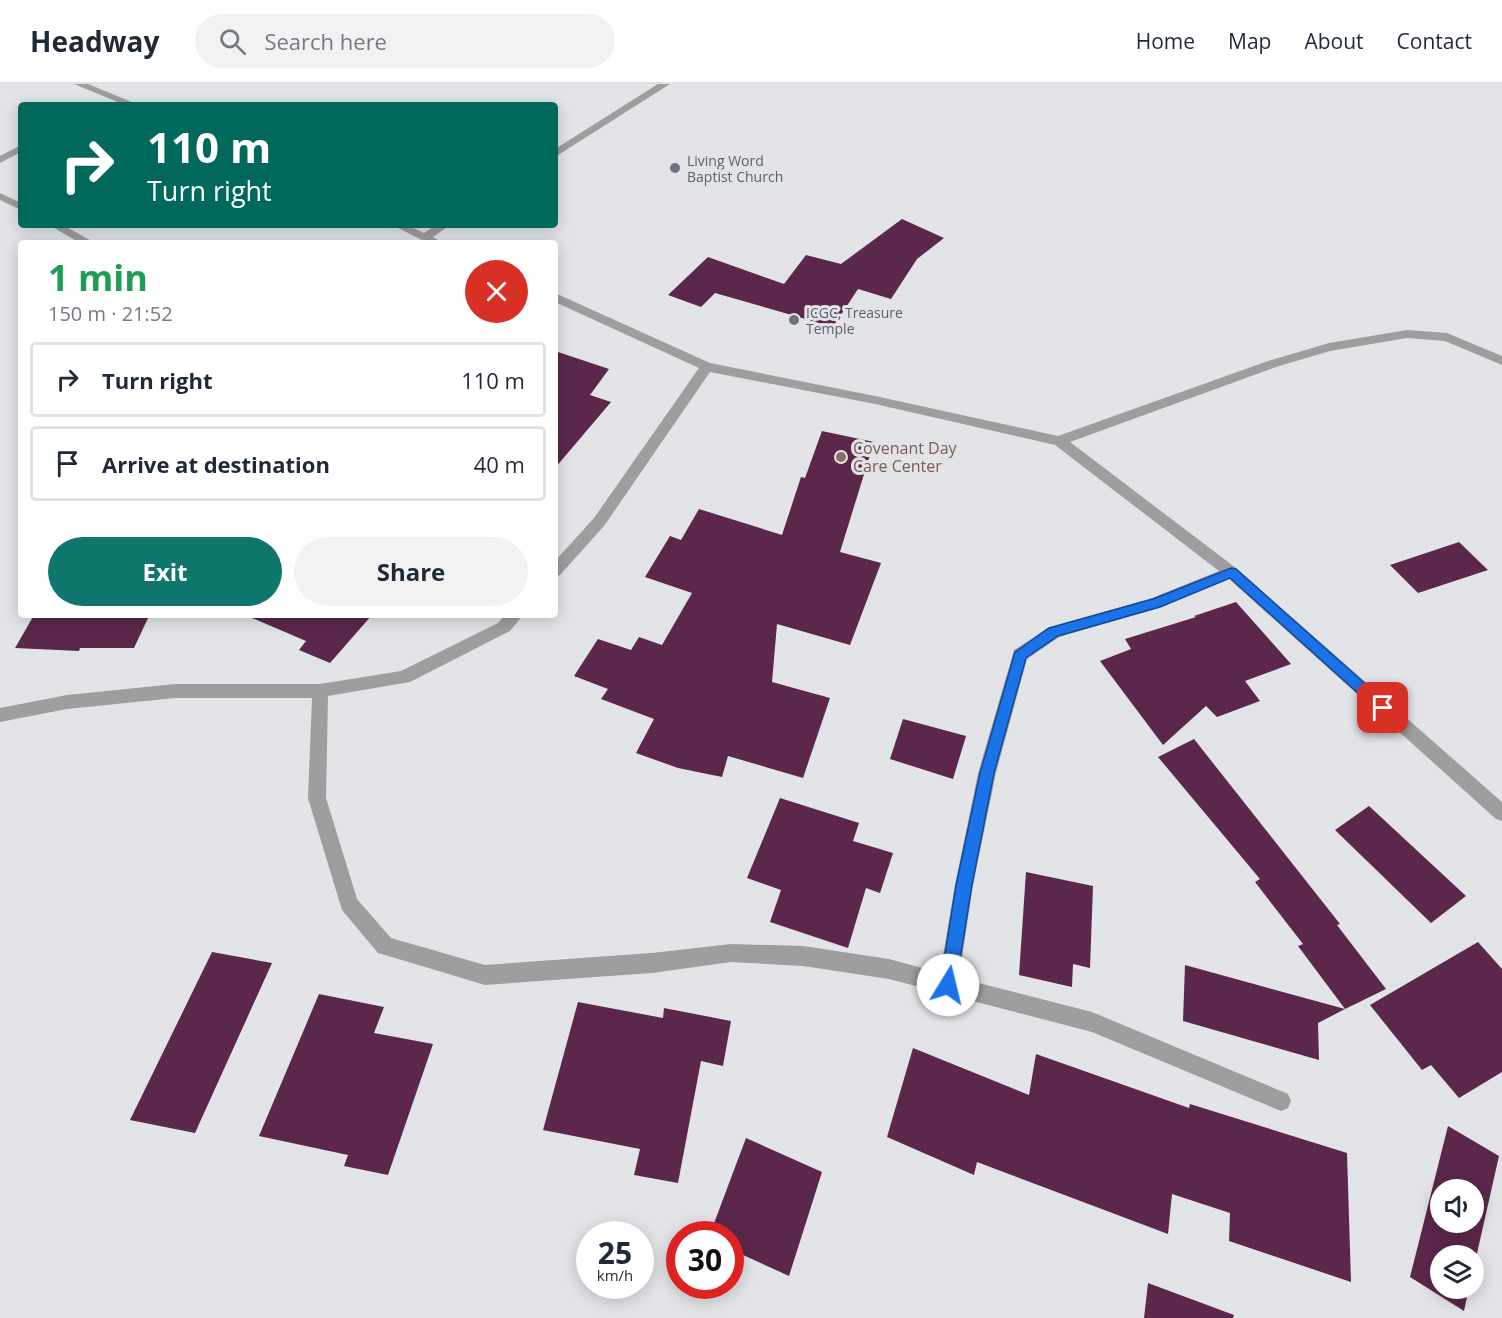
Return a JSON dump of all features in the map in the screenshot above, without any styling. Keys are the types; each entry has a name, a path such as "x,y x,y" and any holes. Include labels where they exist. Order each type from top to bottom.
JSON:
{"street":[{"path":"79,84 127,102"},
{"path":"558,152 665,84"},
{"path":"103,102 114,96"},
{"path":"0,160 18,150"},
{"path":"0,196 18,205"},
{"path":"61,228 83,240"},
{"path":"405,228 431,240"},
{"path":"425,237 439,228"},
{"path":"558,298 707,367 1059,441 1231,573 1502,813"},
{"path":"1059,441 1272,364 1329,347 1407,334 1447,337 1502,361"},
{"path":"558,567 599,522 707,367"},
{"path":"948,985 964,885 987,773 1020,655 1054,632 1156,603 1231,573"},
{"path":"0,715 67,702 175,692 320,691 404,677 504,627 512,618"},
{"path":"320,691 317,798 349,904 386,946 485,975 652,963 731,953 814,958 890,969 1092,1022 1281,1101"}],"building":[{"path":"902,219 944,238 917,259 891,299 858,289 833,327 715,293 701,307 668,295 708,257 784,284 806,255 841,264"},
{"path":"558,352 609,369 590,395 611,402 558,464"},
{"path":"822,431 874,442 840,552 881,563 850,645 777,624 772,682 830,698 803,778 728,756 722,777 678,768 636,753 654,719 601,699 608,689 574,676 598,639 631,650 639,637 662,645 692,593 645,577 670,536 681,540 699,509 782,535 801,477 805,478"},
{"path":"1459,542 1488,570 1418,593 1390,565"},
{"path":"1236,602 1291,664 1245,681 1260,701 1217,717 1206,706 1163,745 1100,661 1131,649 1125,639"},
{"path":"32,618 148,618 134,648 80,648 79,651 15,648"},
{"path":"252,618 369,618 330,663 299,650 306,641"},
{"path":"903,719 966,736 953,779 890,759"},
{"path":"1194,739 1340,924 1337,925 1386,989 1345,1009 1298,946 1303,944 1255,882 1260,879 1158,757"},
{"path":"780,798 859,823 853,841 893,853 880,893 866,888 848,948 770,922 781,890 747,878"},
{"path":"1369,806 1466,896 1431,923 1335,830"},
{"path":"1026,872 1093,886 1090,968 1073,964 1072,987 1019,975"},
{"path":"1478,942 1502,969 1502,1072 1459,1098 1431,1065 1422,1070 1370,1005"},
{"path":"212,952 272,963 195,1133 130,1120"},
{"path":"1185,965 1345,1009 1318,1023 1319,1060 1183,1021"},
{"path":"319,994 384,1007 374,1033 433,1044 388,1175 344,1166 348,1155 259,1136"},
{"path":"578,1002 663,1018 664,1008 731,1021 723,1066 701,1061 678,1183 634,1175 640,1149 543,1130"},
{"path":"913,1048 1029,1095 1036,1054 1189,1108 1190,1104 1347,1153 1351,1282 1229,1241 1230,1213 1172,1194 1168,1234 977,1162 974,1175 887,1137"},
{"path":"1448,1126 1499,1156 1484,1222 1484,1179 1435,1179"},
{"path":"746,1138 822,1172 789,1276 744,1255 744,1221 715,1221"},
{"path":"1430,1198 1430,1233 1482,1233 1479,1245 1430,1245 1430,1290 1410,1277"},
{"path":"1148,1283 1234,1315 1233,1318 1144,1318"},
{"path":"1445,1299 1467,1299 1464,1311"}],"place":[{"name":"Living Word Baptist Church","path":"675,168"},
{"name":"ICGC, Treasure Temple","path":"794,320"},
{"name":"Covenant Day Care Center","path":"841,457"}],"route":[{"path":"948,985 964,885 987,773 1020,655 1054,632 1156,603 1231,573 1383,708"}]}
